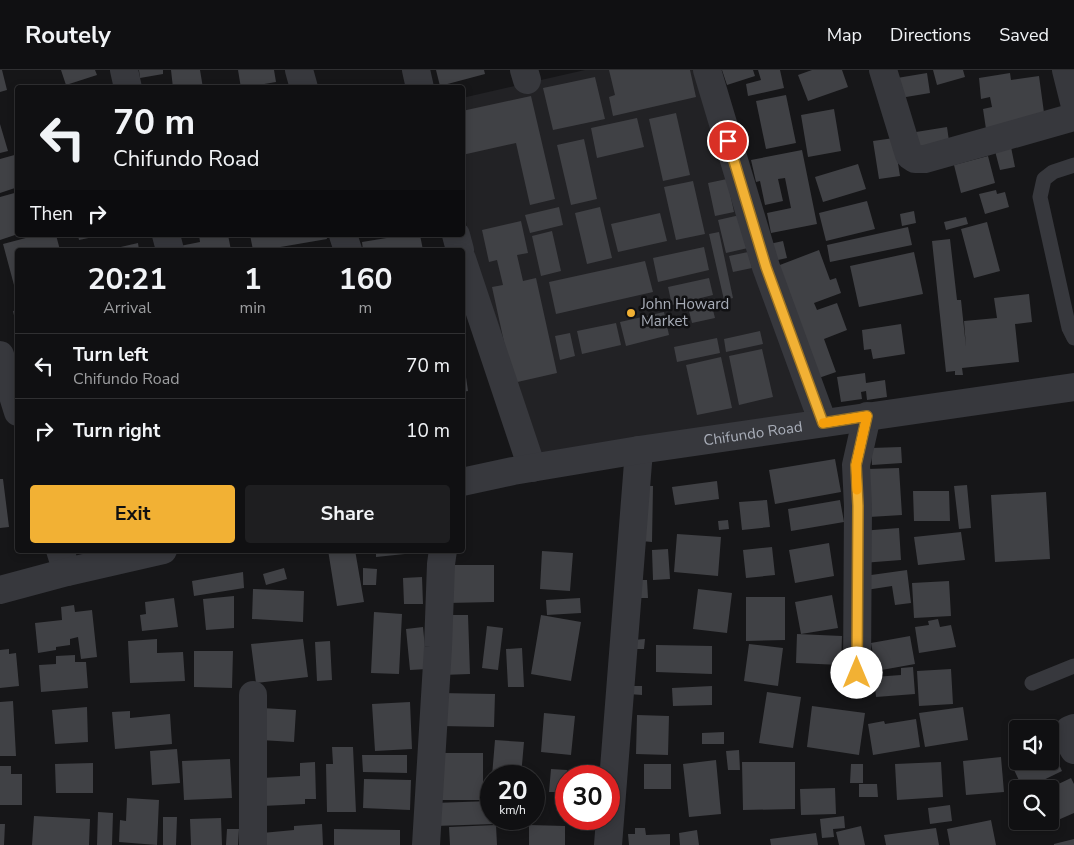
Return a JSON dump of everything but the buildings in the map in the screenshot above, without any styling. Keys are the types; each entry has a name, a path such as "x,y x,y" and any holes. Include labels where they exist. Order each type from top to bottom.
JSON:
{"street":[{"path":"124,70 127,85"},
{"path":"299,70 303,85"},
{"path":"416,70 419,85"},
{"path":"707,70 766,267 823,423"},
{"path":"883,70 910,155 915,159 925,160 1074,117"},
{"path":"1066,70 1074,102"},
{"path":"465,268 532,468"},
{"path":"0,355 15,402"},
{"name":"Chifundo Road","path":"465,481 513,470 639,450 1074,387"},
{"path":"857,673 858,506 856,465 867,416"},
{"path":"608,845 639,450"},
{"path":"0,590 63,561 136,553"},
{"path":"426,845 443,553"},
{"path":"253,695 253,845"},
{"path":"1074,728 1069,730 1066,736 1074,750"}],"lane":[{"path":"1072,331 1040,197 1044,179 1053,172 1074,165"},
{"path":"1032,683 1074,666"}],"shaded area":[{"name":"John Howard Market","path":"585,70 704,70 806,418 522,469 465,218 465,97"}],"slow traffic":[{"path":"823,423 867,416 856,465 857,490"}],"place":[{"name":"John Howard Market","path":"631,313"}],"route":[{"path":"728,141 766,267 823,423 867,416 856,465 858,506 857,673"}]}
